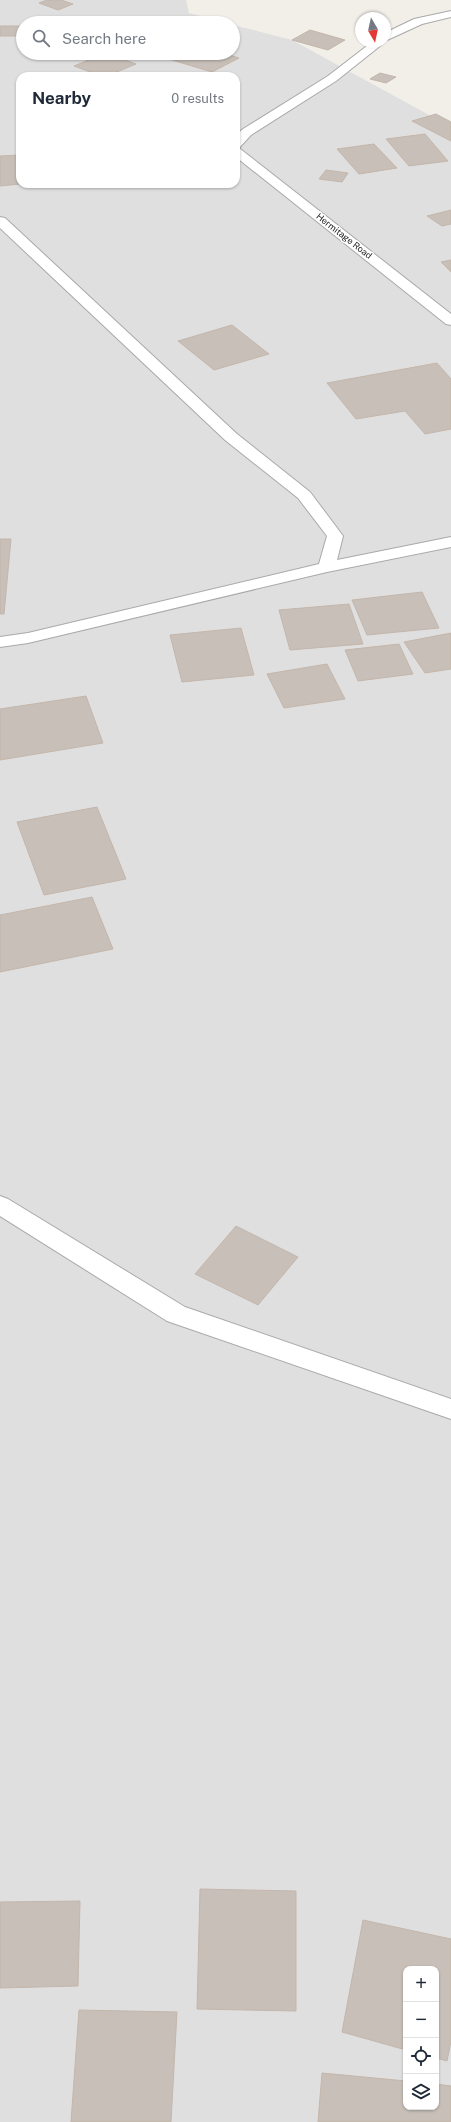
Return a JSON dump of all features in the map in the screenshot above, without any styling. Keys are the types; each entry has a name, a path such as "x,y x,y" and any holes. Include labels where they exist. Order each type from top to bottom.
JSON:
{"street":[{"path":"391,34 418,21 451,14"},
{"path":"240,138 247,132 318,90 371,48"},
{"name":"Hermitage Road","path":"240,154 451,322"},
{"path":"0,221 225,432 304,495 335,536 327,567"},
{"path":"0,642 28,638 327,567 451,542"},
{"path":"0,1205 176,1314 451,1409"}],"shaded area":[{"path":"0,0 186,0 189,13 200,16 16,16 16,60 240,60 240,27 292,40 451,127 451,2122 0,2122"}],"building":[{"path":"47,0 61,0 73,4 58,10 39,3"},
{"path":"0,26 16,26 16,36 0,36"},
{"path":"310,30 345,40 328,50 292,40"},
{"path":"89,60 125,60 136,64 117,72 90,72 74,66"},
{"path":"172,60 235,60 212,72"},
{"path":"380,73 396,77 386,83 370,79"},
{"path":"436,114 451,122 451,141 412,121"},
{"path":"425,134 448,161 409,166 386,139"},
{"path":"374,144 397,168 359,174 337,149"},
{"path":"16,155 16,184 0,186 0,156"},
{"path":"326,170 348,173 342,182 319,179"},
{"path":"451,210 451,224 442,226 427,216"},
{"path":"451,260 451,272 441,262"},
{"path":"232,325 269,354 214,370 178,341"},
{"path":"437,363 451,379 451,429 425,434 405,411 356,419 327,383"},
{"path":"0,539 11,539 4,614 0,614"},
{"path":"422,592 439,628 367,635 352,600"},
{"path":"349,604 363,644 290,650 279,610"},
{"path":"241,628 254,675 182,682 170,635"},
{"path":"451,633 451,669 425,673 404,642"},
{"path":"399,644 413,674 358,681 345,650"},
{"path":"327,664 345,699 284,708 267,674"},
{"path":"86,696 103,743 0,760 0,709"},
{"path":"97,807 126,879 44,895 17,822"},
{"path":"92,897 113,949 0,972 0,915"},
{"path":"236,1226 298,1257 258,1305 195,1274"},
{"path":"200,1889 296,1891 296,2011 197,2009"},
{"path":"80,1901 78,1986 0,1988 0,1902"},
{"path":"363,1920 451,1939 451,2041 447,2061 439,2059 439,1966 403,1966 403,2049 342,2032"},
{"path":"79,2010 177,2012 171,2122 71,2122"},
{"path":"322,2073 403,2081 403,2110 439,2110 439,2084 451,2086 451,2122 318,2122"}]}
